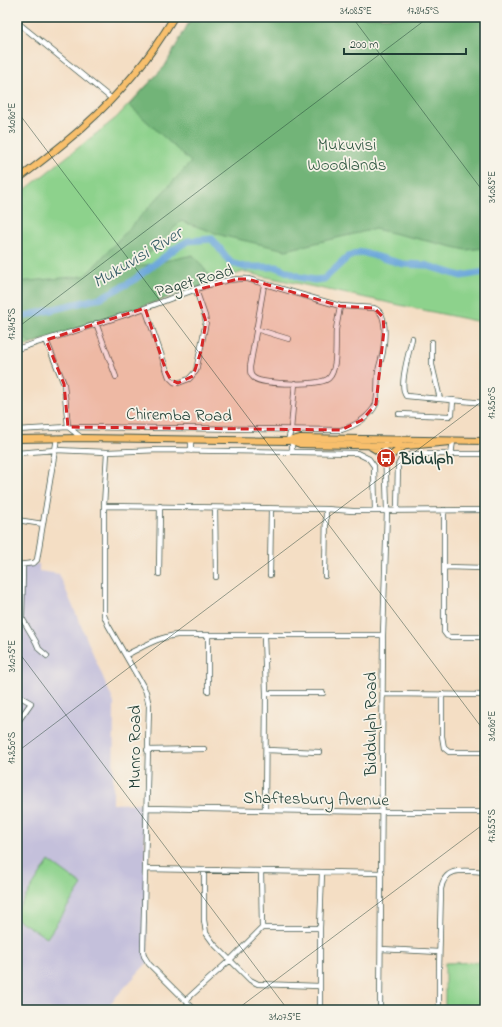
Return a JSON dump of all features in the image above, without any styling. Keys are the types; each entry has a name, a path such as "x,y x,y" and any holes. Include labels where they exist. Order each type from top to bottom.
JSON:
{"main road":[{"path":"17,180 84,126 112,99 140,68 174,17"},
{"name":"Chiremba Road","path":"17,439 82,438 290,441 301,438 385,442 445,440 485,441"},
{"name":"Chiremba Road","path":"290,441 300,444 368,445 385,442 407,446 445,444 453,441"},
{"path":"368,445 378,452 385,463 394,454 407,446"}],"street":[{"path":"17,22 112,99"},
{"name":"Paget Road","path":"17,349 196,290 238,279 248,279 264,285 340,306 374,308 380,312 383,317 384,344 379,367 376,404 362,420 355,425 341,430"},
{"path":"264,285 250,367 250,373 252,376 260,381 295,383 326,381 334,369 336,330 340,306"},
{"path":"145,308 169,377 174,382 178,383 189,379 196,371 206,322 196,290"},
{"path":"96,323 116,377"},
{"path":"256,329 290,339"},
{"path":"412,338 406,369 404,394 409,397 485,403"},
{"path":"46,340 64,384 68,427 82,438"},
{"path":"432,342 432,365 440,399"},
{"path":"292,452 290,441 295,383"},
{"path":"399,414 449,416 452,414 453,400"},
{"name":"Chiremba Road","path":"17,430 68,427 341,430"},
{"path":"191,451 197,429"},
{"path":"17,566 34,563 37,560 57,438"},
{"path":"450,454 453,441"},
{"name":"Biddulph Road","path":"380,1010 383,694 387,511 385,442"},
{"path":"17,452 55,450 107,452 191,451 357,453 369,459 374,466 375,511"},
{"name":"Munro Road","path":"107,452 104,506 104,615 108,625 141,681 147,696 148,706 146,869 143,939 144,956 152,967 195,1010"},
{"path":"397,510 398,465 402,458 412,454 485,454"},
{"path":"104,506 375,511 485,510"},
{"path":"159,574 160,506"},
{"path":"215,508 216,577"},
{"path":"270,509 270,575"},
{"path":"325,576 326,509"},
{"path":"444,510 444,632 450,637 485,638"},
{"path":"17,520 43,524"},
{"path":"23,565 22,618 39,649 47,656"},
{"path":"444,566 485,568"},
{"path":"126,655 162,638 182,635 384,635"},
{"path":"208,635 208,691"},
{"path":"264,635 266,693 265,810"},
{"path":"266,693 323,693"},
{"path":"383,694 485,696"},
{"path":"442,694 442,736 444,748 449,752 485,752"},
{"path":"17,695 31,703 17,723"},
{"path":"147,750 204,749"},
{"path":"266,750 320,752"},
{"name":"Shaftesbury Avenue","path":"147,808 382,812 485,812"},
{"path":"146,869 382,872"},
{"path":"204,870 204,927 210,939 230,960 250,980 258,984 320,986"},
{"path":"186,1000 230,960 262,928 262,871"},
{"path":"439,1010 441,889 444,879 450,873 456,871 485,872"},
{"path":"320,1010 322,872"},
{"path":"262,928 320,928"},
{"path":"381,949 440,952"}],"highlighted area":[{"path":"238,279 248,279 340,306 374,308 383,317 384,330 376,404 362,420 341,430 68,427 64,384 46,340 145,308 166,371 171,380 178,383 193,376 201,351 206,322 196,290"}],"shaded area":[{"path":"39,564 39,571 59,574 114,703 113,804 144,803 148,962 104,1010 17,1010 17,567"}],"green space":[{"name":"Mukuvisi Woodlands","path":"192,17 485,17 485,323 243,272 17,349 17,196 116,118 165,66"},
{"name":"Mukuvisi Woodlands","path":"192,17 231,17 232,22 236,17 485,17 485,248 466,250 375,229 286,250 224,236 181,221 136,267 193,255 215,282 31,344 17,332 17,282 85,276 191,162 129,105 165,66"},
{"path":"49,861 82,885 47,938 17,919 17,910"},
{"path":"485,962 485,1010 445,1010 445,963"}],"waterway":[{"name":"Mukuvisi River","path":"17,318 100,298 131,282 176,248 188,241 212,239 231,263 245,267 277,267 299,277 314,280 324,279 348,257 361,252 403,264 425,265 461,276 485,272"}],"place":[{"name":"Bidulph","path":"386,458"}]}
